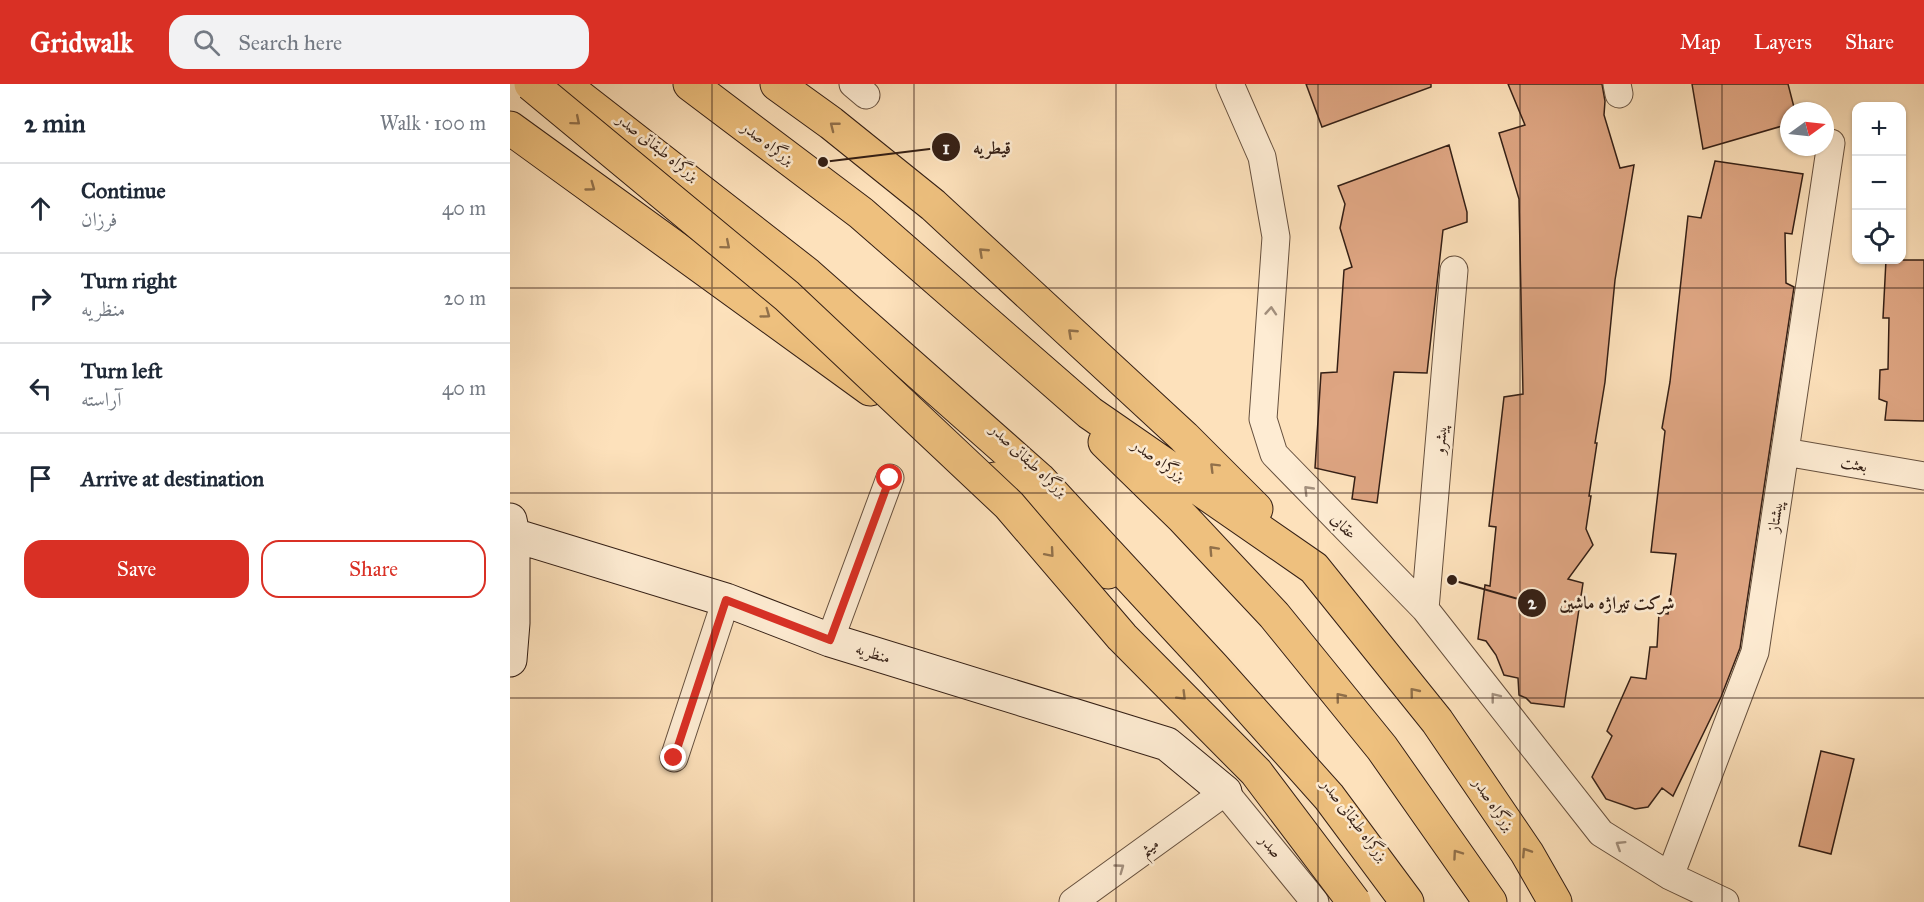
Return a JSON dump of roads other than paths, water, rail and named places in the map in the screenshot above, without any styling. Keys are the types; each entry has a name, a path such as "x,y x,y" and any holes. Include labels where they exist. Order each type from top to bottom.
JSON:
{"main road":[{"path":"531,84 787,296 1009,505 1122,637 1256,772 1354,902"},
{"path":"563,84 807,274 1039,479 1213,667 1329,797 1407,902"},
{"name":"بزرگراه طبقاتی صدر","path":"578,84 813,267 1044,471 1220,662 1335,792 1416,902"},
{"path":"678,84 855,220 1084,421 1183,518 1274,615 1382,748 1490,902"},
{"name":"بزرگراه صدر","path":"690,84 861,213 1090,413 1314,568 1437,721 1527,853 1556,902"},
{"path":"708,84 751,131"},
{"path":"777,84 831,123 933,205 1184,437 1314,568"},
{"path":"510,128 1050,519 1213,667"}],"street":[{"name":"عقابی","path":"1230,84 1262,157 1276,237 1263,419 1274,454 1425,609 1601,833 1670,876"},
{"name":"پیشتاز","path":"1670,876 1755,652 1829,156"},
{"name":"پیشرو","path":"1425,609 1454,270"},
{"name":"بعثت","path":"1785,452 1924,476"},
{"path":"830,640 890,478"},
{"path":"510,660 513,623 511,530"},
{"name":"منظریه","path":"511,530 726,600 830,640 1167,744 1225,792"},
{"path":"674,758 726,600"},
{"name":"میثم","path":"1073,902 1225,792"},
{"name":"صدر","path":"1225,792 1315,902"},
{"path":"1670,876 1725,902"}],"place":[{"name":"قیطریه","path":"823,162"},
{"name":"شرکت تیراژه ماشین","path":"1452,580"}]}
